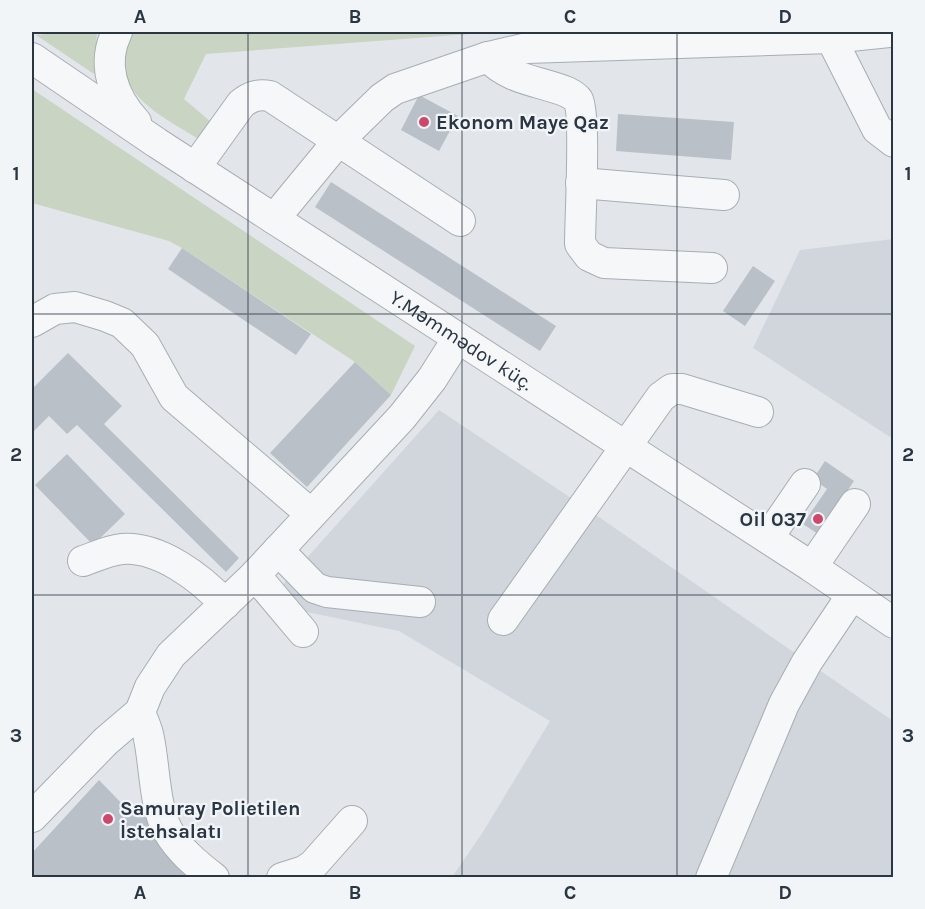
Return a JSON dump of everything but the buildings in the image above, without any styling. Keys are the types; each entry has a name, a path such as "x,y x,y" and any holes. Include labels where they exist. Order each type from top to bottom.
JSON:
{"street":[{"path":"117,32 109,57 116,94 128,112 157,143"},
{"path":"274,219 339,140 381,98 395,89 488,57 527,48 831,38 889,32"},
{"path":"831,38 877,129 894,142"},
{"path":"488,57 497,67 514,76 569,93 578,99 581,117 580,244 589,256 604,263 712,268"},
{"name":"Y.Məmmədov küç.","path":"32,58 195,168 768,538 894,623"},
{"path":"195,168 241,104 260,94 270,96 460,220"},
{"path":"581,183 724,195"},
{"path":"32,322 55,309 75,307 122,323 145,345 174,397 311,514"},
{"path":"35,806 140,712 157,673 171,656 255,575 414,402 432,379 458,338"},
{"path":"503,620 661,397 672,389 682,389 758,412"},
{"path":"768,538 806,484"},
{"path":"812,567 855,504"},
{"path":"83,561 120,549 138,549 158,554 209,586 225,604"},
{"path":"278,550 315,588 327,592 420,602"},
{"path":"255,575 303,632"},
{"path":"711,878 784,704 807,662 852,595"},
{"path":"140,712 149,737 167,829 193,862 214,878"},
{"path":"282,878 304,872 313,865 352,820"}],"shaded area":[{"path":"894,239 893,439 753,348 800,250"},
{"path":"439,410 583,506 893,721 893,877 452,877 483,832 550,721 399,631 297,610 280,588"}],"green space":[{"path":"97,32 94,74 36,35"},
{"path":"133,32 496,32 206,54 184,99 211,122 200,140 153,110 130,85 125,70 126,53"},
{"path":"32,89 415,346 391,395 355,362 169,241 32,203"}],"place":[{"name":"Ekonom Maye Qaz","path":"424,122"},
{"name":"Oil 037","path":"818,519"},
{"name":"Samuray Polietilen İstehsalatı","path":"108,819"}]}
